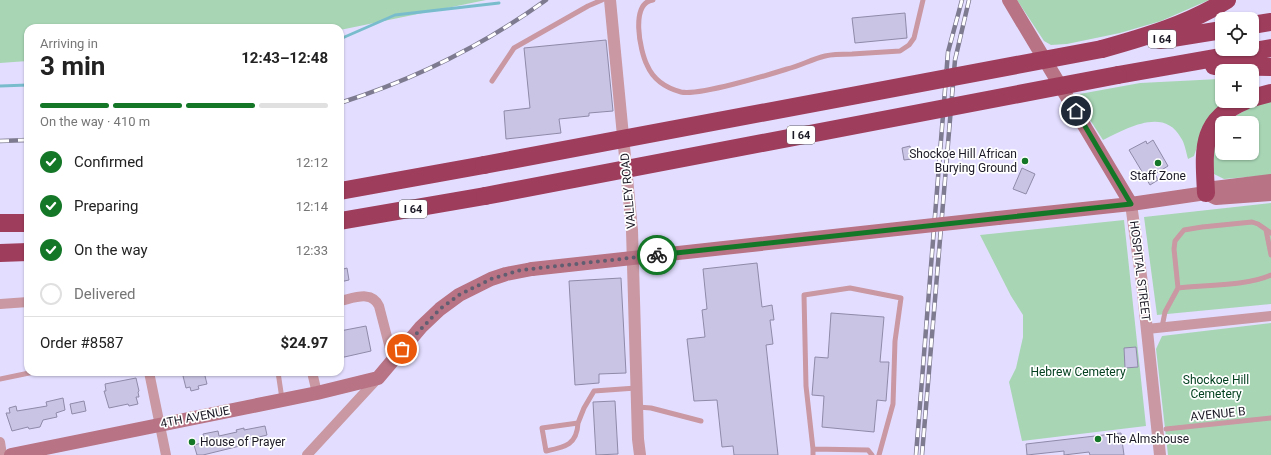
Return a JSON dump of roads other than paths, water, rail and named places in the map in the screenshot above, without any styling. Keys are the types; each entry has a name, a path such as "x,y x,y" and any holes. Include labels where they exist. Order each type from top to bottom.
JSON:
{"highway":[{"path":"1102,49 1173,27 1228,0"},
{"path":"1259,24 1271,22"},
{"name":"I 64","path":"344,190 1102,49 1215,31"},
{"path":"1155,68 1271,48"},
{"name":"I 64","path":"344,220 485,196 1155,68 1233,65 1271,67"},
{"path":"1259,96 1271,93"},
{"path":"1206,193 1204,152 1207,137 1222,114 1233,108"},
{"path":"0,224 24,223"},
{"path":"0,253 24,252"}],"main road":[{"name":"HOSPITAL STREET","path":"1009,0 1131,204"},
{"path":"378,378 421,327 440,309 459,295 499,276 532,269 1131,204 1206,193 1214,188 1271,181"},
{"path":"1206,193 1216,198 1271,194"},
{"name":"4TH AVENUE","path":"11,455 317,393 378,378"}],"street":[{"name":"VALLEY ROAD","path":"610,0 632,230 638,388 638,439 640,455"},
{"name":"HOSPITAL STREET","path":"1131,204 1147,329 1160,455"},
{"path":"344,300 368,296 375,299 379,306 393,360"},
{"path":"0,304 24,302"},
{"path":"1147,329 1271,316"},
{"path":"150,376 166,455"},
{"path":"313,376 317,393"},
{"path":"307,455 378,378"},
{"path":"0,442 2,455"}],"lane":[{"path":"492,81 514,48 588,6 602,0"},
{"path":"653,0 648,1 642,6 639,17 639,42 647,66 658,80 668,88 683,93 699,92 787,69 826,55 900,51 909,45 914,38 923,0"},
{"path":"1162,327 1165,312 1178,288 1174,249 1175,241 1184,230 1252,222 1269,232 1271,255"},
{"path":"1178,288 1243,282 1271,275"},
{"path":"813,455 806,386 804,295 850,288 901,298 895,341 893,404 879,455"},
{"path":"0,379 24,374"},
{"path":"279,376 282,400"},
{"path":"578,423 542,428 546,451 566,446 577,434 578,423 584,408 594,391 638,388"},
{"path":"638,407 651,408 700,421"},
{"name":"AVENUE B","path":"1166,429 1271,418"},
{"path":"813,449 868,450 872,455"}],"waterway":[{"path":"344,37 395,15 499,3"},
{"path":"0,86 24,85"}],"railway":[{"path":"344,102 394,84 447,60 498,32 546,0"},
{"path":"916,455 948,52 962,0"},
{"path":"922,455 955,60 969,0"},
{"path":"0,141 24,140"}],"place":[{"name":"Shockoe Hill African Burying Ground","path":"1025,161"},
{"name":"Staff Zone","path":"1158,163"},
{"name":"The Almshouse","path":"1098,439"},
{"name":"House of Prayer","path":"192,442"}],"park label":[{"name":"Hebrew Cemetery","path":"1078,372"},
{"name":"Shockoe Hill Cemetery","path":"1216,387"}]}
